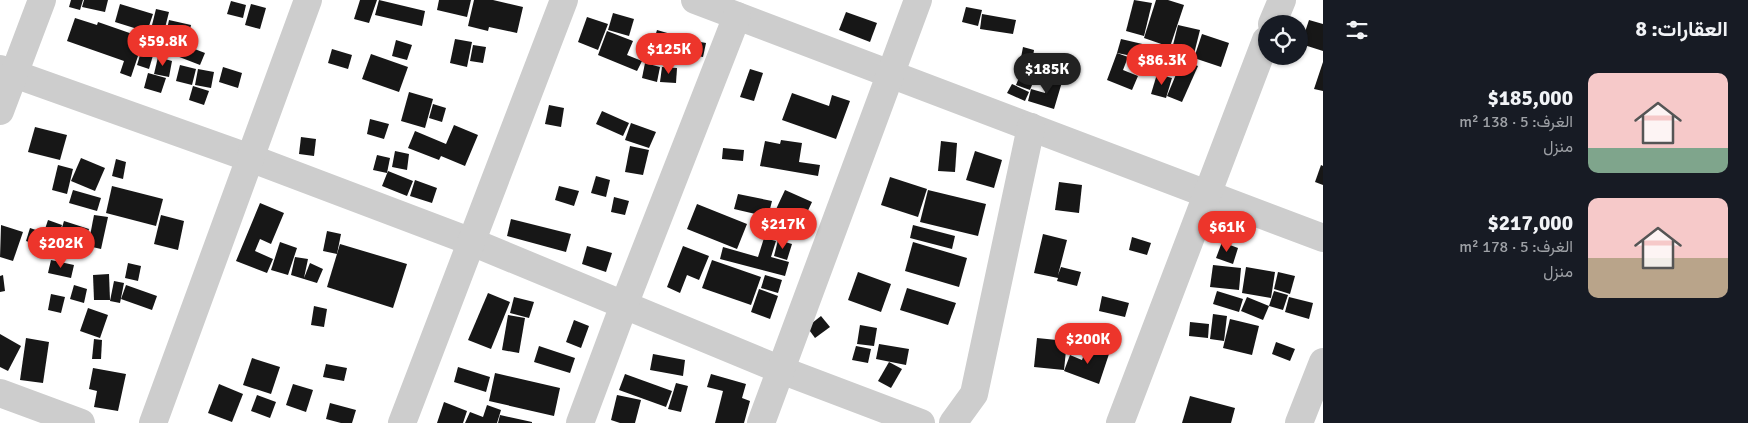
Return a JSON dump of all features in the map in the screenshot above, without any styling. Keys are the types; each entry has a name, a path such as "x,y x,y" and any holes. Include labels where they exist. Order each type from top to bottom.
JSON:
{"street":[{"path":"0,111 7,72 42,0"},
{"path":"153,423 308,0"},
{"path":"402,423 564,0"},
{"path":"695,0 730,9 891,74 1323,238"},
{"path":"761,423 918,0"},
{"path":"1276,15 1282,0"},
{"path":"580,423 730,9"},
{"path":"1120,423 1258,61"},
{"path":"7,72 250,158 472,242 781,370 921,423"},
{"path":"953,423 974,394 1031,127"},
{"path":"1299,423 1323,362"},
{"path":"0,393 81,423"}],"building":[{"path":"71,0 83,0 80,10 69,7"},
{"path":"84,0 108,0 105,12 82,7"},
{"path":"360,0 377,0 369,23 354,19"},
{"path":"379,0 425,11 422,26 375,15"},
{"path":"439,0 471,0 467,17 437,10"},
{"path":"474,0 493,0 523,7 517,33 489,27 488,31 468,26"},
{"path":"1134,0 1152,3 1144,36 1126,31"},
{"path":"1156,0 1168,0 1184,5 1170,47 1144,38"},
{"path":"231,1 246,5 243,18 227,14"},
{"path":"120,4 153,14 147,32 115,22"},
{"path":"251,4 266,8 260,29 245,25"},
{"path":"966,7 982,10 978,26 962,22"},
{"path":"156,9 169,12 163,36 150,33"},
{"path":"846,12 877,23 870,42 839,30"},
{"path":"613,13 634,19 629,36 608,30"},
{"path":"982,14 1016,20 1013,34 980,29"},
{"path":"587,17 608,24 598,50 578,42"},
{"path":"75,18 97,25 98,22 144,38 131,77 120,73 124,61 67,41"},
{"path":"169,20 191,25 188,39 166,34"},
{"path":"1309,20 1323,24 1323,51 1308,46"},
{"path":"1178,25 1200,30 1194,54 1172,49"},
{"path":"657,30 688,39 684,52 653,43"},
{"path":"607,31 633,41 627,55 642,61 637,71 598,55"},
{"path":"1202,34 1229,43 1221,67 1194,58"},
{"path":"145,39 157,42 149,69 137,65"},
{"path":"455,39 472,42 467,67 450,63"},
{"path":"1121,39 1151,46 1147,59 1117,53"},
{"path":"396,40 412,45 407,60 392,56"},
{"path":"690,40 706,43 703,57 687,54"},
{"path":"174,41 205,53 200,65 169,53"},
{"path":"473,45 486,47 483,63 470,61"},
{"path":"1023,47 1034,50 1031,70 1019,68"},
{"path":"332,49 352,55 348,69 328,63"},
{"path":"1117,53 1128,57 1123,70 1138,76 1132,90 1107,80"},
{"path":"371,54 408,67 399,92 362,79"},
{"path":"158,57 172,61 169,77 154,74"},
{"path":"1182,60 1198,66 1182,102 1167,96"},
{"path":"1323,62 1323,91 1314,89"},
{"path":"645,63 660,67 657,82 642,78"},
{"path":"180,65 196,69 192,85 176,81"},
{"path":"223,67 242,73 238,88 219,82"},
{"path":"662,67 677,68 676,83 660,82"},
{"path":"198,69 214,72 211,88 195,85"},
{"path":"750,69 763,73 754,101 740,97"},
{"path":"1022,70 1036,75 1030,90 1016,85"},
{"path":"148,73 166,78 161,93 144,88"},
{"path":"1157,74 1172,78 1166,98 1151,94"},
{"path":"1049,78 1062,82 1054,109 1028,101 1031,89 1045,93"},
{"path":"1012,84 1029,92 1025,101 1007,93"},
{"path":"193,86 209,91 204,105 189,100"},
{"path":"409,92 433,99 425,128 401,121"},
{"path":"792,93 829,106 832,95 850,101 836,139 782,120"},
{"path":"433,104 446,108 442,122 429,118"},
{"path":"549,105 564,108 561,127 545,124"},
{"path":"602,111 629,123 623,136 596,124"},
{"path":"370,119 389,124 384,139 367,134"},
{"path":"631,123 656,132 649,148 625,140"},
{"path":"454,125 478,135 465,166 441,156 439,160 408,148 415,131 446,144"},
{"path":"35,127 67,135 60,160 28,152"},
{"path":"301,137 316,139 314,156 299,154"},
{"path":"781,140 802,143 799,162 820,165 818,176 760,166 765,141 780,144"},
{"path":"941,141 957,143 955,172 938,171"},
{"path":"630,146 649,150 643,175 625,172"},
{"path":"723,148 744,150 743,161 722,159"},
{"path":"395,151 409,154 407,170 392,167"},
{"path":"975,151 1002,160 994,188 966,180"},
{"path":"377,155 390,158 387,173 373,170"},
{"path":"81,158 105,168 95,191 71,181"},
{"path":"116,159 126,162 123,179 112,176"},
{"path":"58,165 73,169 67,194 52,190"},
{"path":"1321,165 1323,166 1323,185 1315,182"},
{"path":"388,171 413,181 407,196 382,186"},
{"path":"596,176 610,180 606,197 591,193"},
{"path":"890,177 927,189 918,217 881,205"},
{"path":"415,180 437,188 432,203 410,196"},
{"path":"1059,182 1082,185 1079,213 1055,210"},
{"path":"112,186 163,199 156,226 106,213"},
{"path":"559,186 579,191 574,206 555,200"},
{"path":"73,190 101,198 97,211 69,203"},
{"path":"785,190 812,202 798,232 771,220"},
{"path":"928,190 986,204 978,236 920,222"},
{"path":"738,194 772,201 768,217 734,209"},
{"path":"614,197 629,201 625,215 611,212"},
{"path":"260,203 284,213 271,244 260,239 255,251 273,259 267,273 236,261"},
{"path":"697,204 747,224 737,249 687,229"},
{"path":"94,215 108,217 101,249 88,246"},
{"path":"161,215 184,221 178,250 154,244"},
{"path":"511,219 571,234 566,252 507,236"},
{"path":"48,220 62,225 53,252 39,247"},
{"path":"64,221 89,229 86,239 61,231"},
{"path":"1,225 23,232 13,261 0,257"},
{"path":"913,225 955,236 952,249 910,238"},
{"path":"30,228 42,232 37,245 26,241"},
{"path":"327,231 341,234 337,254 323,251"},
{"path":"1043,234 1067,240 1058,275 1061,267 1081,272 1077,286 1057,281 1058,278 1034,273"},
{"path":"71,237 84,240 81,254 67,252"},
{"path":"1132,237 1151,243 1147,255 1129,250"},
{"path":"764,238 776,241 771,257 789,262 785,276 720,259 723,247 758,257"},
{"path":"778,240 792,244 787,260 774,256"},
{"path":"280,242 297,248 288,275 271,270"},
{"path":"913,242 967,258 959,287 905,271"},
{"path":"1222,242 1238,248 1233,264 1216,258"},
{"path":"340,244 407,264 393,308 327,287"},
{"path":"587,246 612,253 606,272 582,264"},
{"path":"683,246 709,256 699,280 687,275 680,293 667,287"},
{"path":"295,257 308,259 304,278 310,263 323,269 317,283 291,275"},
{"path":"51,260 74,265 71,278 48,273"},
{"path":"712,260 761,277 751,305 702,288"},
{"path":"128,263 141,266 138,281 125,278"},
{"path":"1213,265 1241,268 1239,290 1210,287"},
{"path":"1246,267 1275,272 1271,298 1242,293"},
{"path":"858,272 891,284 881,312 848,300"},
{"path":"1278,272 1295,276 1290,294 1274,289"},
{"path":"109,274 110,300 94,300 93,275"},
{"path":"3,275 5,291 0,292 0,276"},
{"path":"765,275 782,280 778,293 761,288"},
{"path":"114,281 124,283 120,303 110,301"},
{"path":"74,285 87,289 84,303 70,299"},
{"path":"126,285 157,296 152,310 121,299"},
{"path":"907,288 956,303 948,325 900,310"},
{"path":"759,289 778,296 770,319 751,312"},
{"path":"1217,291 1243,299 1239,312 1213,304"},
{"path":"1274,291 1288,295 1283,310 1269,306"},
{"path":"488,293 510,302 491,349 468,340"},
{"path":"51,294 65,297 61,313 48,310"},
{"path":"1102,296 1129,303 1125,317 1099,311"},
{"path":"514,297 534,302 529,318 510,313"},
{"path":"1247,297 1269,306 1263,320 1241,311"},
{"path":"1289,297 1313,303 1309,319 1285,312"},
{"path":"314,306 327,309 324,327 311,325"},
{"path":"88,308 108,315 100,338 80,331"},
{"path":"1213,314 1227,316 1224,341 1210,339"},
{"path":"508,315 525,318 519,353 502,350"},
{"path":"821,316 830,327 815,338 807,327"},
{"path":"1230,319 1259,326 1252,355 1223,348"},
{"path":"574,320 589,326 581,348 566,342"},
{"path":"1190,322 1209,324 1208,338 1189,336"},
{"path":"860,325 877,328 874,346 857,344"},
{"path":"0,334 21,346 8,371 0,367"},
{"path":"26,338 49,342 43,383 20,380"},
{"path":"1037,338 1067,341 1064,370 1034,367"},
{"path":"94,339 102,340 101,359 92,359"},
{"path":"1276,342 1295,349 1290,361 1272,354"},
{"path":"879,344 909,349 906,365 876,359"},
{"path":"539,346 575,358 570,373 534,362"},
{"path":"856,346 871,349 868,363 852,360"},
{"path":"1087,346 1109,354 1099,384 1064,371 1070,355 1082,360"},
{"path":"653,354 685,360 683,376 650,370"},
{"path":"252,358 280,367 271,394 243,385"},
{"path":"889,362 902,369 891,388 878,381"},
{"path":"326,364 347,368 344,381 323,377"},
{"path":"458,367 490,377 486,392 454,382"},
{"path":"93,368 126,374 118,411 94,407 97,391 89,389"},
{"path":"495,373 560,388 554,416 489,401"},
{"path":"625,374 672,391 666,407 619,390"},
{"path":"711,374 746,384 742,398 750,401 744,423 715,423 723,391 707,387"},
{"path":"676,383 688,386 681,412 668,409"},
{"path":"219,384 243,394 232,422 208,413"},
{"path":"293,384 313,390 306,412 286,405"},
{"path":"257,395 276,402 270,418 251,411"},
{"path":"617,395 641,400 635,423 620,423 611,420"},
{"path":"1190,396 1235,408 1231,423 1182,423"},
{"path":"444,402 467,411 463,423 437,423"},
{"path":"330,403 356,410 352,423 341,423 326,419"},
{"path":"487,405 501,410 497,423 465,423 470,412 483,417"},
{"path":"500,415 532,422 532,423 498,423"}]}
